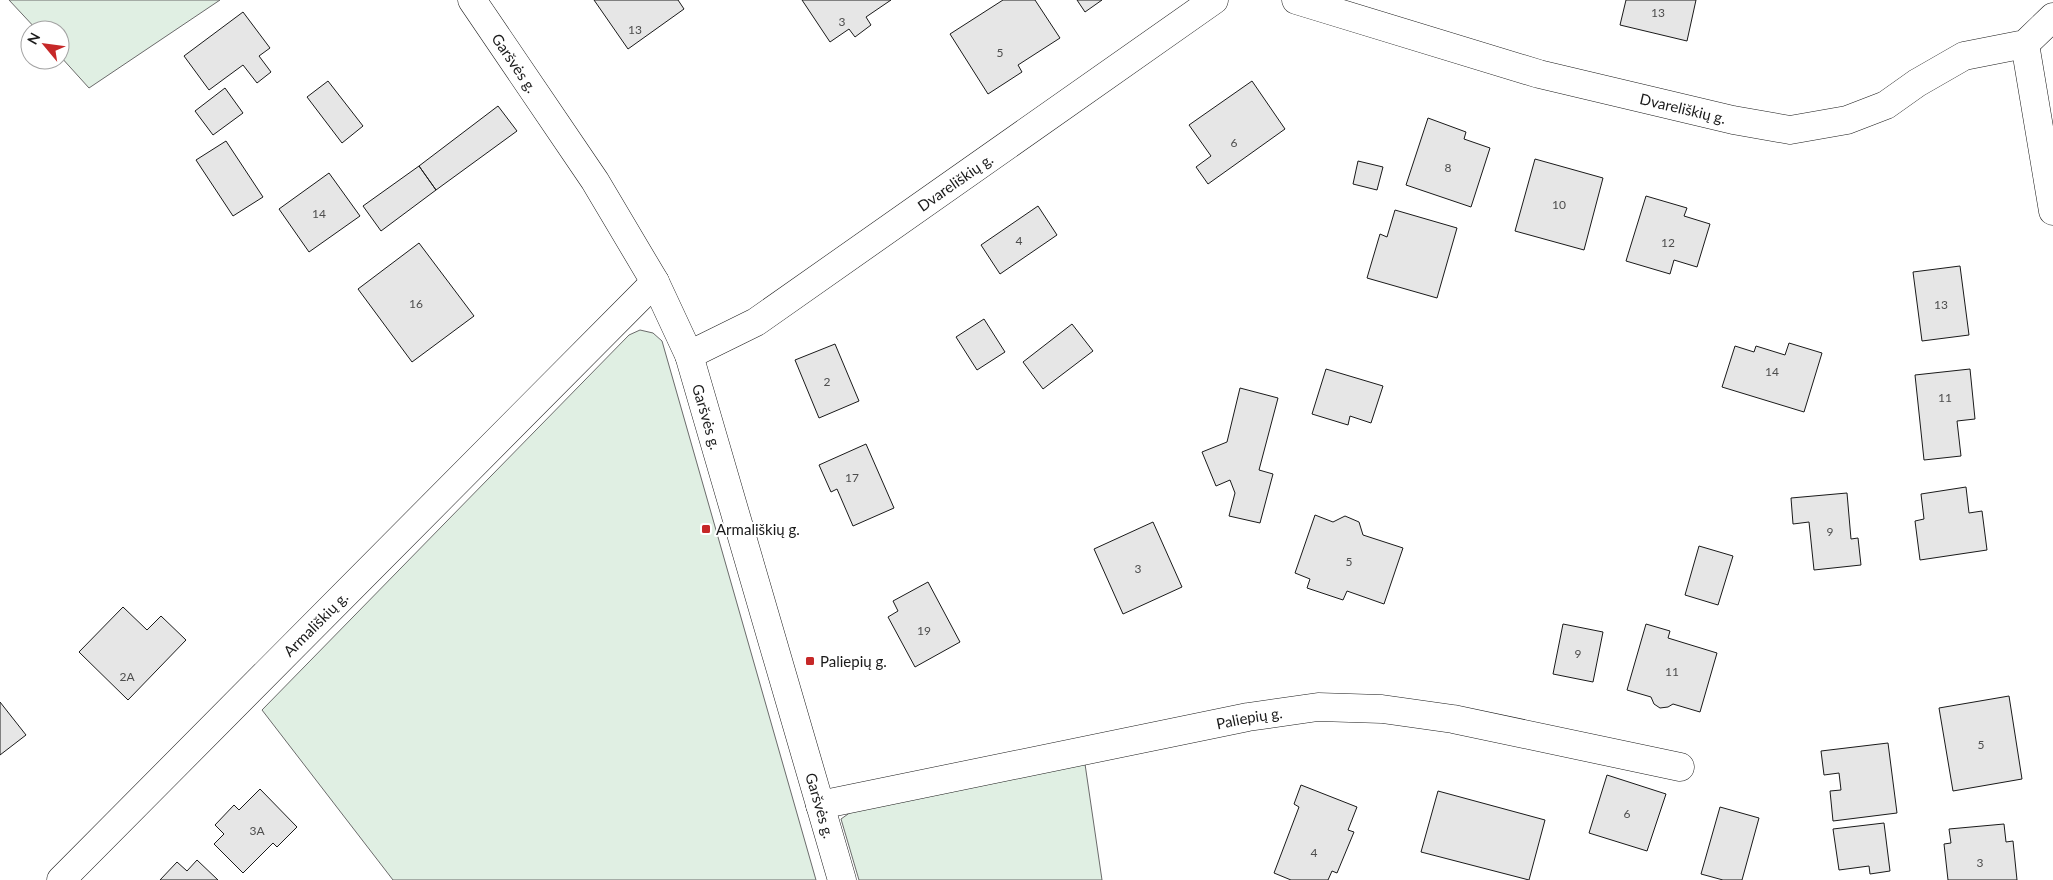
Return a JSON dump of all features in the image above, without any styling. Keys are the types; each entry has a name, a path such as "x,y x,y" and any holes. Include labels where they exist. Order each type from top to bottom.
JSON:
{"street":[{"name":"Garšvės g.","path":"472,0 595,181 655,282 689,355 842,880"},
{"name":"Dvareliškių g.","path":"689,355 756,322 1214,0"},
{"name":"Dvareliškių g.","path":"1296,0 1539,74 1733,120 1790,130 1847,120 1886,105 1964,56 2025,44"},
{"path":"2053,17 2025,44 2053,211"},
{"name":"Armališkių g.","path":"62,880 655,282"},
{"name":"Paliepių g.","path":"820,805 1248,717 1318,707 1382,708 1453,719 1680,767"}],"green space":[{"path":"9,0 220,0 89,88 70,67 70,20 28,20"},
{"path":"640,330 653,333 662,341 816,880 393,880 262,710 629,335"},
{"path":"1085,764 1102,880 859,880 841,819 858,807"}],"building":[{"path":"594,0 678,0 684,9 628,49"},
{"path":"802,0 891,0 866,17 871,25 855,37 849,29 830,42"},
{"path":"1003,0 1035,0 1060,38 1018,65 1022,72 988,94 950,34"},
{"path":"1077,0 1102,0 1085,12"},
{"path":"1626,0 1696,0 1687,41 1620,25"},
{"path":"243,12 270,48 259,56 271,72 257,83 243,65 209,90 184,56"},
{"path":"328,81 363,126 342,143 307,97"},
{"path":"1252,81 1285,129 1208,184 1196,167 1211,156 1189,125"},
{"path":"225,88 243,113 213,135 195,111"},
{"path":"498,106 517,131 436,190 419,166"},
{"path":"1428,118 1466,132 1464,139 1490,148 1471,207 1406,185"},
{"path":"226,141 263,197 233,216 196,160"},
{"path":"1535,159 1603,178 1584,250 1515,231"},
{"path":"1358,161 1383,167 1377,190 1353,184"},
{"path":"419,166 436,190 381,231 363,206"},
{"path":"329,173 360,216 309,252 279,209"},
{"path":"1646,196 1687,208 1684,216 1710,224 1697,267 1674,260 1670,274 1626,261"},
{"path":"1038,206 1057,235 1000,274 981,245"},
{"path":"1395,210 1457,228 1437,298 1367,278 1380,234 1387,237"},
{"path":"419,243 474,316 412,362 358,289"},
{"path":"1960,266 1969,335 1922,341 1913,272"},
{"path":"984,319 1005,352 977,370 956,337"},
{"path":"1072,324 1093,351 1043,389 1023,362"},
{"path":"1789,343 1822,353 1804,412 1722,387 1735,346 1754,352 1756,346 1785,355"},
{"path":"835,344 859,401 819,418 795,360"},
{"path":"1326,369 1383,386 1371,423 1350,416 1348,425 1312,414"},
{"path":"1970,369 1975,419 1957,421 1961,456 1924,460 1915,375"},
{"path":"1240,388 1278,398 1259,470 1273,474 1260,523 1229,516 1235,493 1230,480 1216,486 1202,452 1227,442"},
{"path":"866,444 894,508 853,526 837,489 831,492 819,465"},
{"path":"1966,487 1969,513 1982,511 1987,550 1920,560 1915,521 1924,519 1921,494"},
{"path":"1847,493 1851,539 1858,538 1861,565 1814,570 1809,522 1793,524 1791,498"},
{"path":"1315,515 1333,522 1345,516 1359,522 1363,535 1403,548 1384,604 1347,591 1343,600 1307,588 1310,579 1295,573"},
{"path":"1153,522 1182,587 1123,614 1094,549"},
{"path":"1699,546 1733,556 1718,605 1685,595"},
{"path":"928,582 960,642 915,667 888,617 898,611 893,601"},
{"path":"123,607 147,630 161,616 186,640 128,700 79,652"},
{"path":"1563,624 1603,632 1593,682 1553,674"},
{"path":"1646,624 1670,631 1668,638 1717,653 1700,712 1673,704 1660,708 1654,704 1651,697 1627,690"},
{"path":"2009,696 2022,779 1953,791 1939,708"},
{"path":"0,702 26,735 0,755"},
{"path":"1888,743 1897,813 1833,821 1830,791 1841,790 1839,773 1824,775 1821,751"},
{"path":"1607,775 1666,794 1647,851 1589,833"},
{"path":"1301,785 1357,807 1348,830 1354,832 1337,873 1332,871 1328,880 1291,880 1274,873 1299,807 1294,804"},
{"path":"260,789 297,827 277,847 273,843 243,873 214,844 224,834 215,825 234,805 239,810"},
{"path":"1438,791 1545,820 1529,880 1421,852"},
{"path":"1720,807 1759,818 1742,880 1723,880 1701,874"},
{"path":"1884,823 1890,871 1870,874 1869,866 1839,870 1833,829"},
{"path":"2004,824 2006,842 2013,841 2017,880 1948,880 1944,844 1951,843 1949,829"},
{"path":"197,860 218,880 160,880 177,862 187,871"}],"place":[{"name":"Armališkių g.","path":"706,529"},
{"name":"Paliepių g.","path":"810,661"}]}
